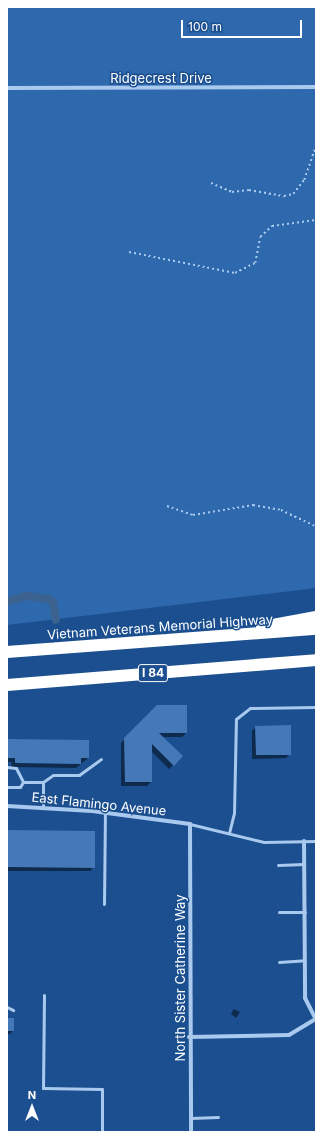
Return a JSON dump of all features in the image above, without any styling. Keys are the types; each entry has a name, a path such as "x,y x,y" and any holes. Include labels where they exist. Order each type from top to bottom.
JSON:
{"highway":[{"path":"217,637 316,616"},
{"name":"Vietnam Veterans Memorial Highway","path":"7,652 316,629"},
{"name":"I 84","path":"7,684 299,661 316,661"}],"street":[{"name":"Ridgecrest Drive","path":"7,88 316,87"},
{"name":"East Flamingo Avenue","path":"7,806 105,813 190,824"},
{"name":"North Sister Catherine Way","path":"190,824 189,1037 191,1132"},
{"path":"189,1037 275,1037 289,1035 316,1020 305,998 304,841"}],"lane":[{"path":"229,833 234,813 236,719 250,708 316,707"},
{"path":"23,782 43,782 53,775 79,775 102,759"},
{"path":"7,768 16,768 23,782"},
{"path":"7,787 20,787 23,782"},
{"path":"43,782 43,808"},
{"path":"104,904 105,813"},
{"path":"190,824 264,842 316,841"},
{"path":"278,864 304,864"},
{"path":"279,912 304,912"},
{"path":"279,962 305,960"},
{"path":"44,995 43,1088 102,1089 102,1132"},
{"path":"7,1007 13,1010"},
{"path":"191,1118 218,1117"}],"path":[{"path":"211,183 232,192 249,190 284,196 293,194 304,180 316,145"},
{"path":"129,252 235,273 255,263 260,237 272,226 316,220"},
{"path":"167,506 193,515 252,505 281,510 316,526"}],"shaded area":[{"path":"7,7 316,7 316,588 7,625"}],"building":[{"path":"157,705 187,705 187,733 159,733 183,756 174,766 152,744 152,782 125,782 124,738"},
{"path":"291,725 291,755 256,755 255,726"},
{"path":"7,739 89,740 89,758 81,758 81,764 15,763 15,758 7,758"},
{"path":"7,830 95,831 95,868 7,867"},
{"path":"7,1018 14,1018 14,1031 7,1031"}],"waterway":[{"path":"7,601 27,596 49,599 53,602 56,620"}]}
